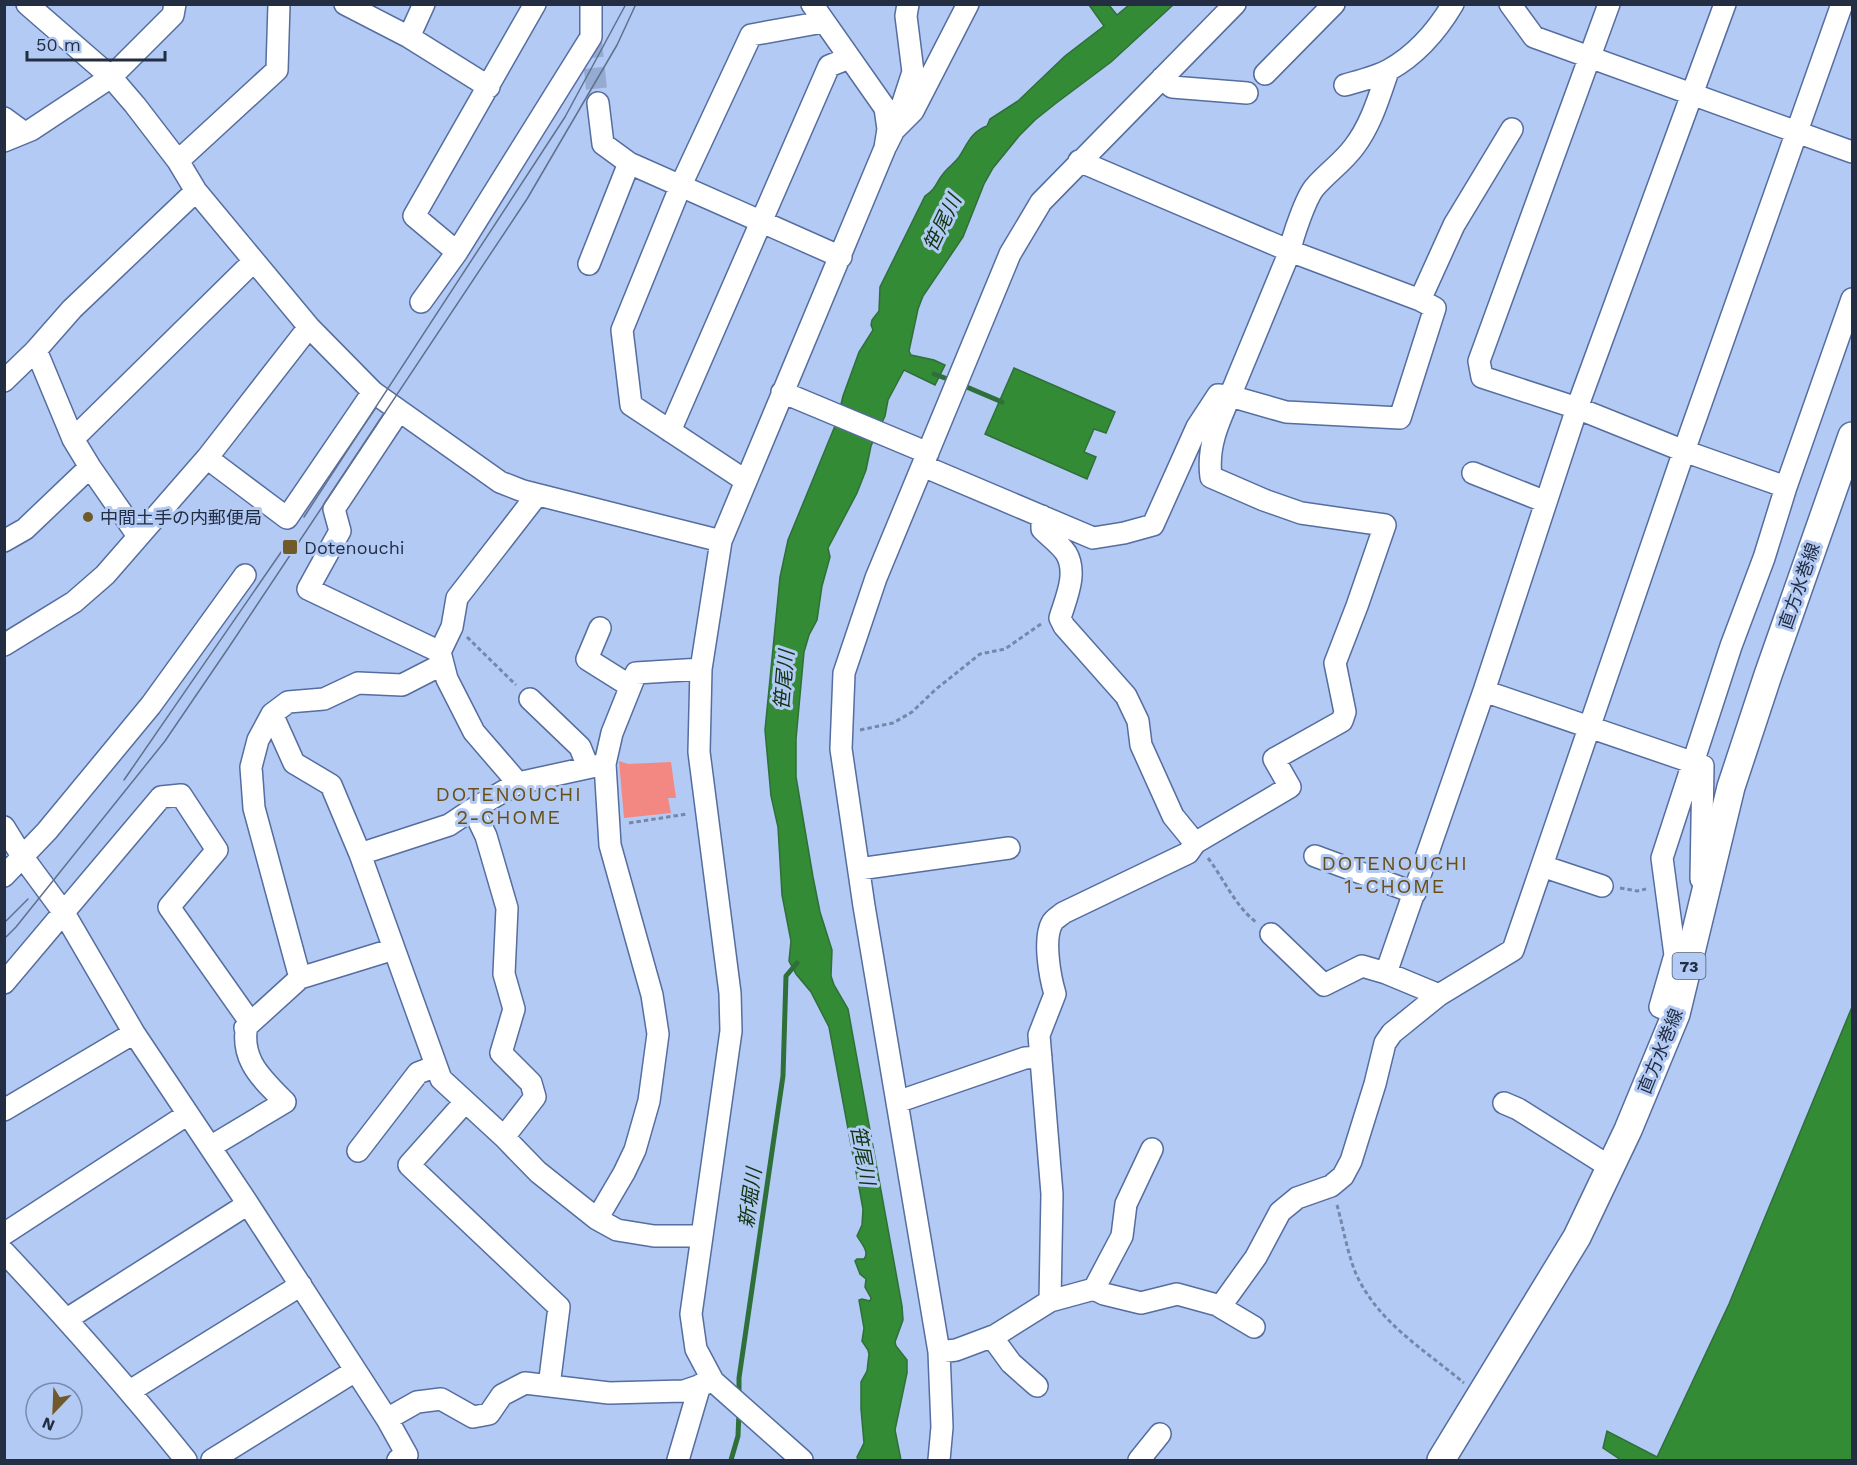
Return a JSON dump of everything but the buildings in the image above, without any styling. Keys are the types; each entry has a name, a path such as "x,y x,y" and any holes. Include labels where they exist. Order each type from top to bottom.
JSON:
{"main road":[{"name":"直方水巻線","path":"1441,1461 1576,1237 1628,1130 1677,1014 1731,787 1852,436"}],"street":[{"path":"27,4 111,77 178,161 196,191 254,261 309,327 373,392 500,482 537,495 721,541"},
{"path":"4,118 14,137 31,130 111,77 173,15 175,4"},
{"path":"178,161 277,70 279,4"},
{"path":"345,4 410,37 489,87"},
{"path":"410,37 424,4"},
{"path":"457,252 414,216 535,4"},
{"path":"421,302 457,252 591,38 591,4"},
{"path":"802,1461 707,1383 696,1349 692,1314 731,1031 730,993 699,752 701,669 721,541 746,481 788,394 841,256 890,139 913,72 906,16 908,4"},
{"path":"890,139 914,111 968,4"},
{"path":"939,1461 942,1427 939,1352 841,748 844,673 876,578 1010,254 1041,202 1235,4"},
{"path":"1265,74 1334,4"},
{"path":"1345,85 1388,71 1416,52 1440,25 1453,4"},
{"path":"1510,4 1534,37 1852,152"},
{"path":"1609,4 1479,361 1482,377 1576,408 1684,451 1786,487"},
{"path":"1386,973 1484,692 1576,408 1725,4"},
{"path":"1217,1305 1223,1303 1229,1296 1256,1257 1280,1212 1297,1198 1331,1186 1343,1176 1351,1161 1375,1084 1385,1042 1392,1033 1439,995 1513,950 1588,727 1795,132 1842,4"},
{"path":"746,481 631,405 622,330 681,185 751,35 817,13 885,108 890,139"},
{"path":"670,431 829,66 849,58"},
{"path":"1050,1301 1052,1194 1039,1035 1055,994 1051,981 1047,937 1053,922 1063,913 1188,853 1195,843 1290,787 1274,759 1342,721 1345,712 1335,663 1358,606 1385,525 1301,513 1211,477 1210,467 1213,434 1290,251 1312,189 1354,148 1377,104 1388,71"},
{"path":"1162,78 1172,87 1247,93"},
{"path":"598,103 603,144 629,163 841,256"},
{"path":"1420,300 1454,225 1512,129"},
{"path":"788,394 908,445 925,460 1093,538 1153,525 1197,427 1218,395 1230,396 1286,412 1400,418 1435,308 1420,300 1290,251 1079,161"},
{"path":"589,264 629,163"},
{"path":"4,381 36,350 72,309 196,191"},
{"path":"73,439 254,261"},
{"path":"1677,1014 1660,1007 1675,955 1662,858 1731,646 1764,558 1786,487 1852,299"},
{"path":"4,645 74,602 105,575 207,458 309,327"},
{"path":"36,350 73,439 138,536"},
{"path":"207,458 287,518 373,392"},
{"path":"399,411 334,509 340,531 308,589 441,658"},
{"path":"4,541 25,529 90,467"},
{"path":"1473,473 1546,502"},
{"path":"518,783 474,732 447,679 441,658 452,627 457,598 537,495"},
{"path":"1042,516 1042,529 1065,552 1070,564 1071,579 1060,618 1064,626 1126,696 1138,721 1141,745 1173,816 1195,843"},
{"path":"4,876 47,831 151,705 245,576"},
{"path":"600,628 587,659 630,686"},
{"path":"300,978 254,808 251,767 258,740 272,714 288,702 324,699 358,683 402,685 441,658"},
{"path":"597,765 636,673 701,669"},
{"path":"1484,692 1703,766 1701,919"},
{"path":"530,699 597,765 609,826 610,844 652,995 658,1034 649,1101 635,1150 597,1220"},
{"path":"272,714 294,763 331,785 360,854 441,1079 538,1172 597,1220 617,1230 654,1236 702,1236"},
{"path":"360,854 449,825 473,808 518,783 597,765"},
{"path":"4,983 161,797 181,795 217,850 169,907 248,1018 245,1028 247,1050 255,1072 285,1102 210,1147"},
{"path":"473,808 486,836 507,908 504,974 514,1009 501,1053 531,1083 535,1097 504,1137"},
{"path":"4,827 64,914 134,1033 387,1419 407,1455 398,1461"},
{"path":"859,869 1009,848"},
{"path":"1315,856 1415,893"},
{"path":"1542,866 1602,886"},
{"path":"1271,934 1324,985 1362,966 1386,973 1439,995"},
{"path":"245,1028 300,978 394,949"},
{"path":"4,1110 134,1033"},
{"path":"897,1102 1026,1058 1041,1057"},
{"path":"358,1151 418,1073 436,1066"},
{"path":"465,1102 409,1165 559,1307 549,1386"},
{"path":"1504,1103 1518,1109 1610,1167"},
{"path":"4,1234 188,1114"},
{"path":"1094,1289 1122,1236 1126,1204 1152,1149"},
{"path":"67,1319 248,1204"},
{"path":"4,1252 130,1391 186,1461"},
{"path":"130,1391 301,1285"},
{"path":"939,1352 956,1350 992,1337 1050,1301 1094,1289 1104,1294 1141,1303 1177,1294 1217,1305 1254,1327"},
{"path":"992,1337 1011,1363 1036,1386"},
{"path":"212,1461 355,1371"},
{"path":"387,1419 417,1402 441,1399 473,1417 489,1414 502,1395 525,1383 609,1393 684,1391 707,1383"},
{"path":"678,1461 707,1383"},
{"path":"1139,1461 1160,1434"}],"path":[{"path":"842,732 893,723 912,712 935,690 980,654 1005,649 1037,625 1060,618"},
{"path":"452,627 461,631 530,699"},
{"path":"609,826 707,811"},
{"path":"1195,843 1219,873 1244,913 1271,934"},
{"path":"1602,886 1637,891 1665,885"},
{"path":"1331,1186 1358,1278 1374,1305 1396,1329 1435,1358 1479,1396"}],"shaded area":[{"path":"619,761 628,764 671,762 676,798 668,798 671,813 624,818"}],"water":[{"name":"笹尾川","path":"1089,5 1109,5 1117,15 1129,5 1173,5 1111,62 1035,120 993,168 984,184 963,237 923,296 918,309 909,351 911,355 945,365 935,385 904,370 888,400 885,416 871,446 866,470 857,493 828,548 830,557 822,586 817,620 804,652 796,739 796,777 820,912 832,950 831,976 848,1009 902,1306 903,1320 895,1342 907,1360 907,1373 895,1430 901,1460 858,1460 857,1457 864,1443 861,1382 867,1371 869,1354 862,1341 864,1328 859,1300 870,1301 871,1298 865,1287 866,1279 860,1274 855,1261 864,1259 866,1256 857,1236 862,1225 863,1209 829,1027 811,992 796,974 789,961 791,941 782,895 778,827 771,796 765,730 780,577 788,540 837,421 843,396 859,352 873,330 872,320 879,311 880,287 925,196 932,191 973,135 987,126 990,119 1018,101 1065,56 1104,26"},
{"path":"1014,368 1115,412 1106,433 1094,429 1084,452 1096,457 1087,479 985,434"},
{"path":"1852,1007 1852,1460 1621,1460 1603,1448 1607,1431 1657,1457 1729,1304"}],"waterway":[{"path":"934,374 953,381"},
{"path":"962,385 1002,402"},
{"name":"新堀川","path":"739,1396 739,1378 783,1076 786,976 797,963"},
{"name":"新堀川","path":"731,1460 738,1436 739,1411"}],"tunnel":[{"path":"591,37 598,103"}],"tram line":[{"path":"304,517 565,117 626,4"},
{"path":"4,939 165,741 229,647 527,199 617,45 636,4"},
{"path":"124,780 286,545"},
{"path":"4,923 28,899"}],"place":[{"name":"中間土手の内郵便局","path":"88,517"},
{"name":"Dotenouchi","path":"290,547"}],"district":[{"name":"DOTENOUCHI 2-CHOME","path":"509,806"},
{"name":"DOTENOUCHI 1-CHOME","path":"1395,874"}]}
